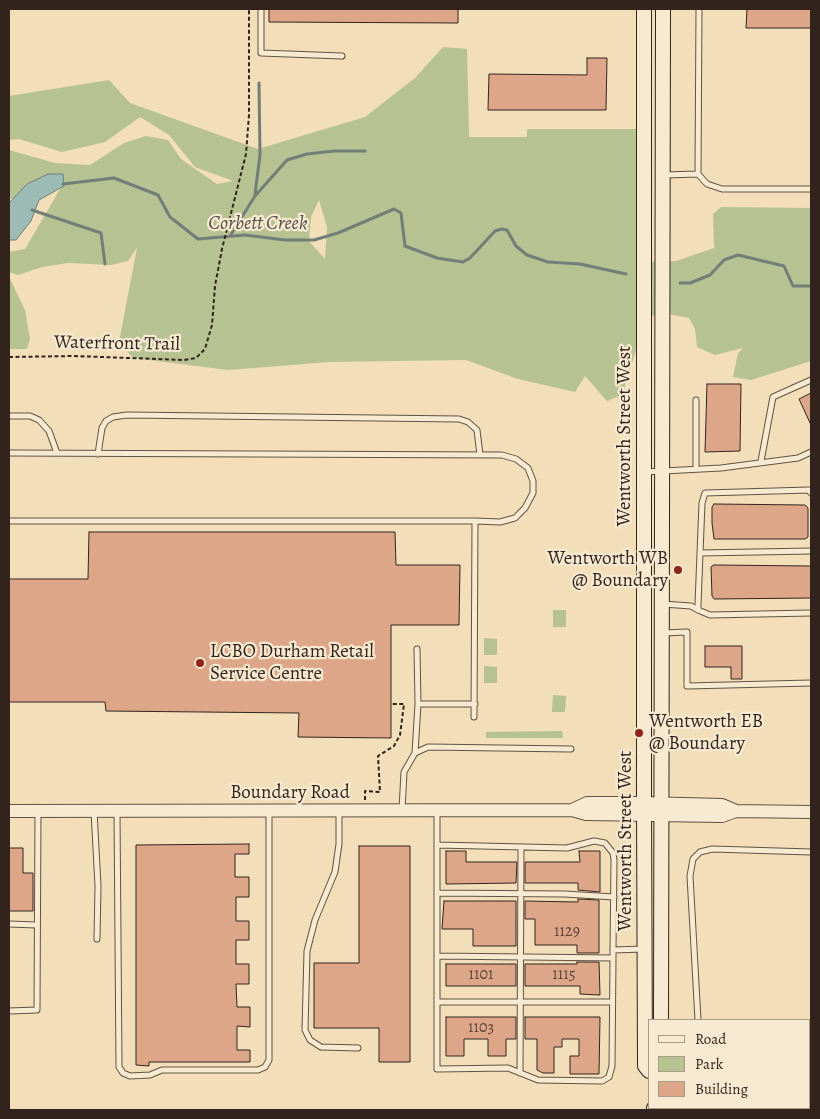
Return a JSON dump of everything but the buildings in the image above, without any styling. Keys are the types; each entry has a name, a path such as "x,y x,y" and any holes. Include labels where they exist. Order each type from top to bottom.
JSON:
{"main road":[{"name":"Wentworth Street West","path":"644,9 644,949 645,1066 648,1070"},
{"name":"Wentworth Street West","path":"661,1019 663,9"}],"street":[{"name":"Boundary Road","path":"9,811 402,812 572,810 586,814 661,809 722,816 736,811 811,812"}],"lane":[{"path":"261,9 261,53 342,56"},
{"path":"699,9 698,174 707,184 722,189 811,189"},
{"path":"663,175 698,174"},
{"path":"761,461 773,397 811,380"},
{"path":"696,400 696,469"},
{"path":"98,454 102,428 106,422 113,418 127,415 459,419 468,422 477,430 480,455"},
{"path":"9,416 30,416 39,420 49,431 57,453"},
{"path":"644,472 721,468 761,461 798,458 811,452"},
{"path":"9,453 502,455 516,459 528,468 533,481 533,493 526,508 515,518 500,522 9,520"},
{"path":"698,610 702,503 705,493 809,490 811,493"},
{"path":"474,717 475,521"},
{"path":"700,553 811,550"},
{"path":"663,604 691,606 710,614 811,613"},
{"path":"663,633 687,632 687,686 811,683"},
{"path":"402,812 404,772 415,753 418,704 417,649"},
{"path":"418,704 475,704"},
{"path":"415,753 428,747 571,749"},
{"path":"9,1011 37,1010 38,811"},
{"path":"94,811 98,886 97,940"},
{"path":"117,811 119,1067 123,1073 130,1076 150,1075 162,1070 258,1070 265,1067 269,1060 269,811"},
{"path":"437,811 437,845 437,893 437,956 437,1002 437,1069 508,1068 538,1080 602,1082 609,1077 612,1066 613,852 605,843 594,841 567,848 437,845"},
{"path":"339,812 339,844 335,872 306,951 305,1030 310,1040 321,1046 358,1048"},
{"path":"520,1073 521,847"},
{"path":"698,1019 690,876 693,859 700,852 712,849 811,852"},
{"path":"437,893 614,897"},
{"path":"9,924 38,925"},
{"path":"613,950 644,949"},
{"path":"437,956 613,958"},
{"path":"437,1002 612,1002"}],"path":[{"name":"Waterfront Trail","path":"9,357 74,356 184,360 196,358 205,349 212,325 215,286 222,249 246,154 248,138 249,9"},
{"path":"365,804 365,791 380,792 378,756 394,746 400,735 404,704 391,704"}],"green space":[{"path":"443,47 467,49 469,137 527,137 527,129 644,129 644,262 676,261 714,248 713,214 721,207 811,208 811,361 751,380 733,377 738,353 743,348 715,355 697,347 695,329 689,318 662,313 646,318 622,395 607,401 585,376 575,392 518,379 466,360 329,362 228,370 133,358 119,342 137,248 128,261 111,265 68,263 42,267 18,275 9,272 9,252 25,249 63,184 17,201 9,198 9,150 55,163 90,165 124,143 146,136 168,140 181,159 217,184 233,181 195,167 169,135 140,117 105,142 62,152 19,139 9,140 9,96 109,80 130,103 258,149 365,117 415,78","holes":["319,200 327,227 325,259 309,241 311,217"]},
{"path":"9,277 25,310 30,339 27,349 9,349"},
{"path":"553,610 566,610 566,627 553,627"},
{"path":"484,638 497,639 497,655 484,655"},
{"path":"484,666 497,667 497,683 484,683"},
{"path":"553,695 566,696 565,712 552,712"},
{"path":"562,731 563,738 486,738 486,732"}],"water":[{"path":"48,174 63,174 64,186 39,200 31,221 16,240 9,240 9,203 27,184"}],"waterway":[{"path":"255,194 260,155 259,83"},
{"path":"230,236 255,196 287,160 307,154 334,151 365,151"},
{"name":"Corbett Creek","path":"63,184 114,178 158,195 170,217 198,239 245,235 285,240 314,240 338,233 394,209 401,213 405,246 437,258 463,262 470,258 495,231 502,229 507,230 516,246 527,255 548,262 580,264 626,274"},
{"path":"32,210 101,233 105,264"},
{"name":"Corbett Creek","path":"680,283 690,283 710,275 724,260 738,255 784,266 793,286 811,286"}],"place":[{"name":"Wentworth WB @ Boundary","path":"678,570"},
{"name":"LCBO Durham Retail Service Centre","path":"200,663"},
{"name":"Wentworth EB @ Boundary","path":"639,733"}]}
